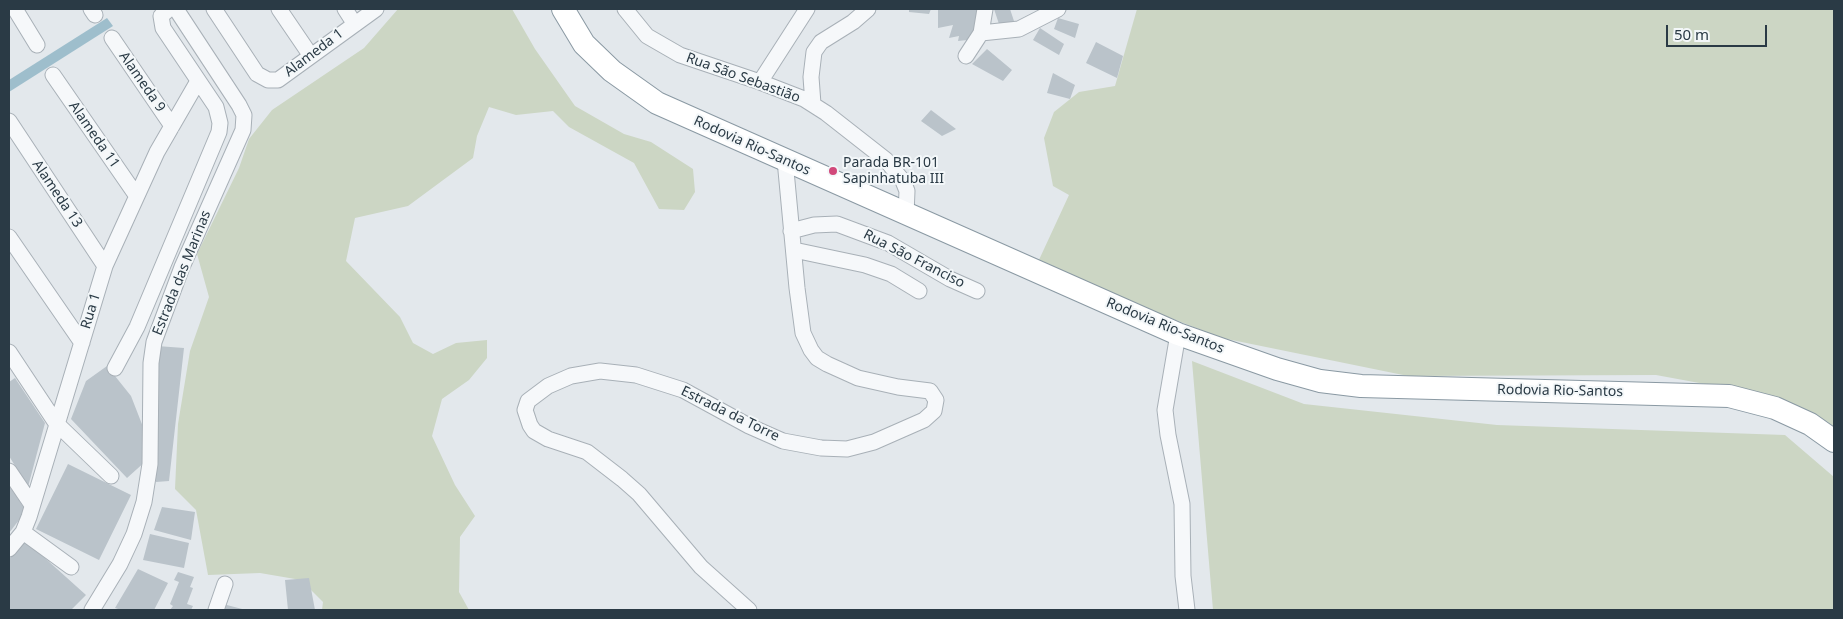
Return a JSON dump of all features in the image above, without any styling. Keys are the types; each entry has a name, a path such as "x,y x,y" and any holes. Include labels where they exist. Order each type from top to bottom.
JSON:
{"highway":[{"name":"Rodovia Rio-Santos","path":"563,9 584,44 612,71 657,104 1178,334 1277,369 1320,381 1344,384 1729,396 1775,408 1810,424 1834,441"}],"street":[{"path":"15,9 37,45"},
{"path":"115,368 138,327 219,132 219,113 163,28 161,16 169,9"},
{"name":"Estrada das Marinas","path":"92,610 120,564 134,534 144,502 150,464 151,364 154,342 182,268 243,130 244,115 176,9"},
{"name":"Alameda 1","path":"214,9 257,74 268,80 278,80 354,23 376,9"},
{"path":"278,9 311,56"},
{"path":"345,9 354,23"},
{"name":"Rua São Sebastião","path":"625,9 647,36 680,55 760,82 813,104 886,160 903,181 908,191 906,215"},
{"path":"760,82 807,9"},
{"path":"813,104 811,76 814,52 821,42 858,19 868,9"},
{"path":"966,56 980,33 985,9"},
{"path":"980,33 1019,29 1058,9"},
{"name":"Alameda 9","path":"112,38 172,126"},
{"name":"Alameda 11","path":"53,75 136,195"},
{"name":"Rua 1","path":"9,549 23,532 105,266 136,195 198,81"},
{"name":"Alameda 13","path":"9,121 105,266"},
{"name":"Estrada da Torre","path":"748,610 701,567 639,494 622,479 587,452 548,439 534,431 527,418 526,407 532,397 548,386 571,376 600,371 636,375 682,390 750,426 784,441 821,448 847,449 874,442 924,420 934,412 936,400 930,391 898,387 858,378 827,364 814,354 803,333 785,160"},
{"name":"Rua São Franciso","path":"792,231 814,225 837,224 888,244 950,279 977,291"},
{"path":"9,237 82,344"},
{"path":"794,250 882,271 919,292"},
{"path":"1178,334 1165,410 1183,513 1183,576 1187,610"},
{"path":"9,352 56,423 111,476"},
{"path":"9,470 32,505"},
{"path":"23,532 71,567"},
{"path":"216,610 225,584"}],"green space":[{"path":"398,9 512,9 535,49 575,106 624,134 651,142 693,169 695,192 684,210 659,209 634,163 569,127 553,111 516,115 489,107 477,136 473,158 408,206 355,218 346,261 400,317 413,343 433,354 456,343 487,340 487,358 469,380 442,399 432,436 455,485 475,516 460,537 459,592 469,610 322,610 323,602 301,580 260,573 208,575 196,510 175,489 178,424 190,351 209,297 197,254 239,168 249,139 272,110 364,48"},
{"path":"1137,9 1834,9 1834,427 1826,421 1759,394 1656,375 1408,376 1222,338 1091,287 1038,262 1069,195 1053,186 1044,138 1054,112 1079,92 1115,86"},
{"path":"1192,361 1304,404 1497,425 1785,435 1834,477 1834,610 1213,610"}],"water":[{"path":"107,18 113,26 9,92 9,80"}],"building":[{"path":"909,9 931,9 929,14 909,12"},
{"path":"938,9 978,9 977,39 958,41 959,36 949,38 953,25 938,28"},
{"path":"994,9 1010,9 1015,24 1000,27"},
{"path":"1058,18 1079,24 1075,38 1054,29"},
{"path":"1040,28 1064,44 1059,55 1033,40"},
{"path":"1096,42 1123,56 1117,78 1086,63"},
{"path":"987,49 1012,70 1003,81 972,64"},
{"path":"1053,73 1075,85 1070,99 1047,93"},
{"path":"931,110 956,129 942,136 921,121"},
{"path":"157,346 184,348 169,481 156,482"},
{"path":"107,366 131,396 145,432 147,460 127,478 71,419 86,381"},
{"path":"15,378 45,423 28,487 9,456 9,382"},
{"path":"68,464 131,495 99,560 36,529"},
{"path":"9,485 26,511 9,533"},
{"path":"162,507 195,512 191,540 154,530"},
{"path":"150,534 189,543 184,568 143,560"},
{"path":"26,541 86,595 71,610 9,610 9,559"},
{"path":"138,569 168,583 154,610 121,610 115,608"},
{"path":"178,572 194,577 190,587 193,588 187,604 193,606 191,610 170,610 173,606 170,604 179,582 174,580"},
{"path":"309,578 315,610 288,610 285,580"},
{"path":"223,604 246,610 222,610"}],"place":[{"name":"Parada BR-101 Sapinhatuba III","path":"833,171"}]}
